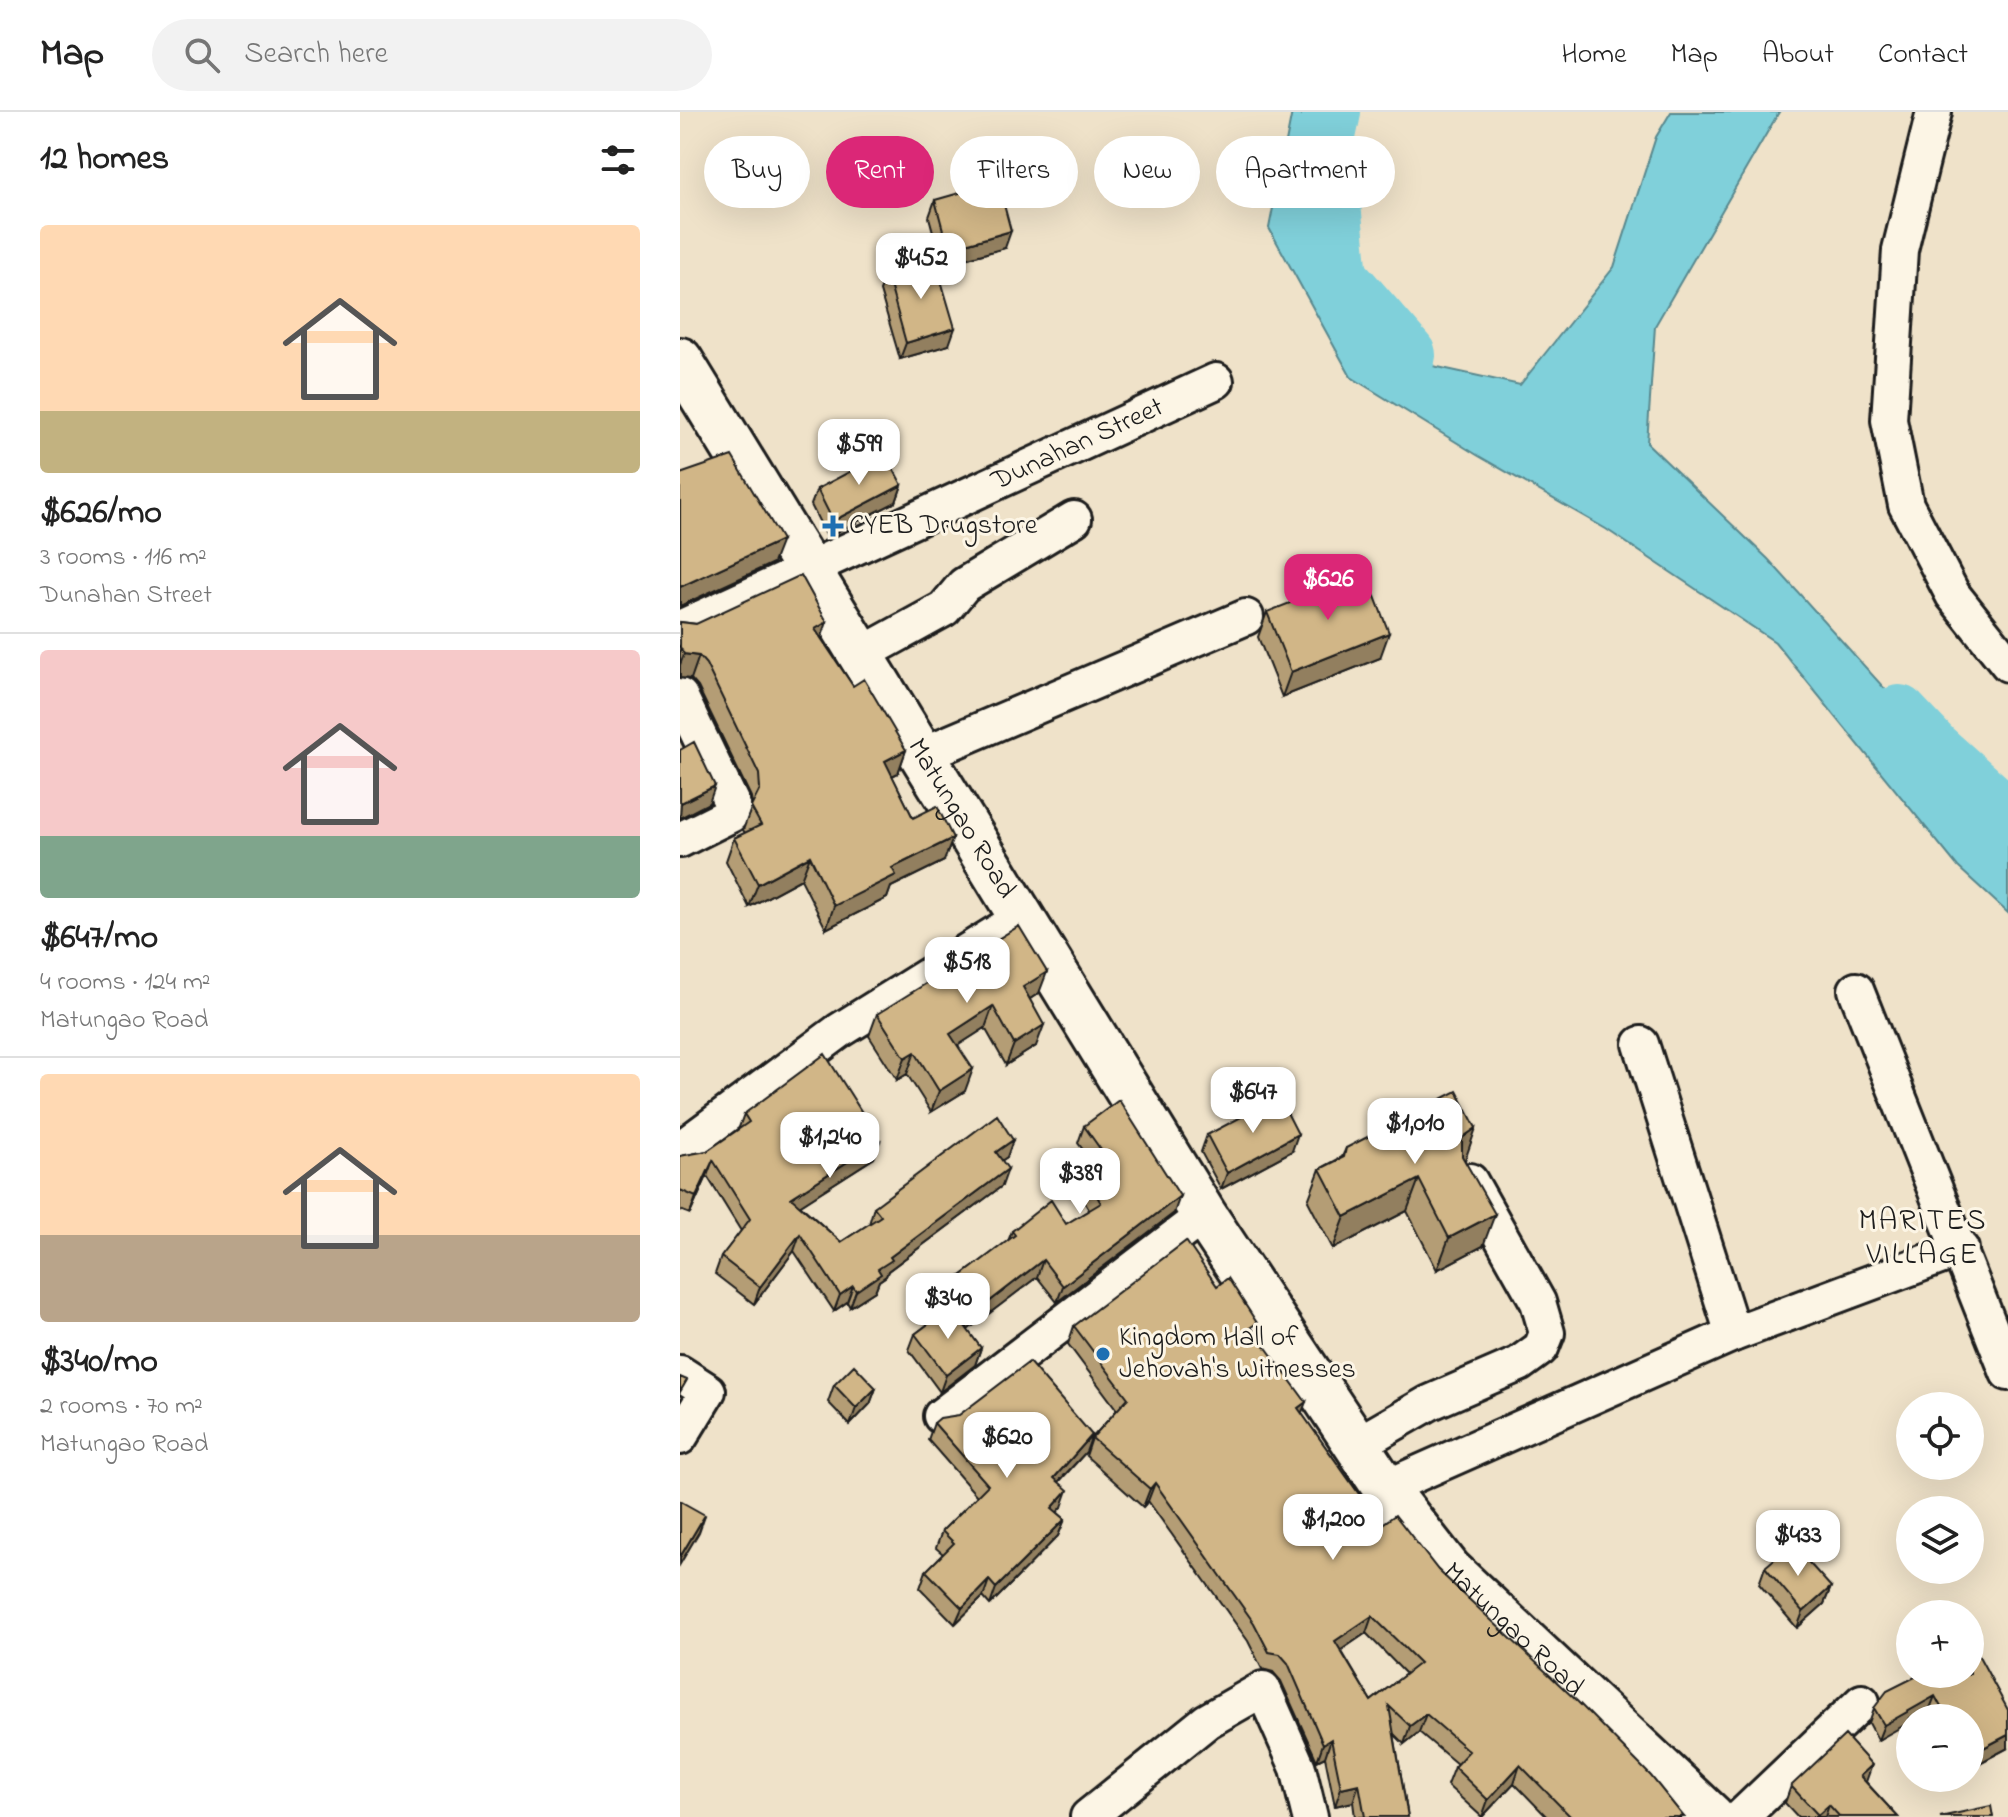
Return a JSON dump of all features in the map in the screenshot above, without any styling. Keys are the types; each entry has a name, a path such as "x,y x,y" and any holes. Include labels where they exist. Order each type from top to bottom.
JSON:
{"main road":[{"name":"Matungao Road","path":"680,360 1024,916 1204,1215 1385,1488 1449,1570 1712,1817"}],"street":[{"path":"1934,112 1900,250 1889,420 1906,505 1953,595 2008,664"},
{"name":"Dunahan Street","path":"680,628 1216,381"},
{"path":"862,654 944,609 964,585 1074,519"},
{"path":"924,754 1246,617"},
{"path":"680,696 733,806 730,815 680,840"},
{"path":"680,1149 839,1031 1024,916"},
{"path":"1856,990 2008,1373"},
{"path":"1641,1044 1733,1334"},
{"path":"1356,1445 1429,1403 1519,1364 1541,1348 1547,1333 1538,1302 1468,1179"},
{"path":"941,1416 1204,1215"},
{"path":"1385,1488 1733,1334 1961,1249"},
{"path":"680,1373 708,1391 680,1437"},
{"path":"1088,1817 1207,1721 1263,1689 1298,1768 1310,1817"},
{"path":"1741,1817 1862,1702"}],"water":[{"path":"1292,112 1299,112 1321,136 1287,136"},
{"path":"1671,112 1779,112 1655,326 1647,443 1768,559 2008,826 2008,913 1958,867 1775,642 1606,529 1477,455 1351,377 1269,228 1273,208 1342,208 1352,292 1424,364 1520,385 1614,267 1656,137"}],"building":[{"path":"950,196 950,208 1005,208 1011,231 948,249 935,200"},
{"path":"935,260 955,328 906,343 887,274"},
{"path":"885,453 902,485 833,521 817,489"},
{"path":"732,456 782,540 680,587 680,474"},
{"path":"1366,573 1389,633 1291,672 1267,612"},
{"path":"801,575 827,622 815,629 853,686 864,679 906,750 885,761 913,818 937,806 953,838 892,868 896,875 834,906 810,856 758,884 734,838 761,825 751,807 760,789 759,774 706,664 699,656 684,654 680,647 680,622 696,624"},
{"path":"694,742 715,786 681,803 680,750"},
{"path":"1019,926 1047,972 1023,987 1044,1025 1014,1044 993,1006 950,1034 973,1069 939,1091 915,1052 905,1058 877,1014"},
{"path":"825,1054 880,1141 791,1198 841,1242 881,1216 874,1207 997,1115 1013,1140 996,1152 1008,1169 890,1257 892,1260 878,1269 881,1274 856,1291 853,1286 840,1295 800,1234 760,1287 721,1257 750,1219 713,1160 696,1197 680,1190 680,1156 707,1151 749,1122 744,1114"},
{"path":"1457,1091 1476,1128 1462,1138 1462,1156 1495,1214 1449,1238 1419,1179 1345,1217 1320,1169 1344,1157 1346,1148"},
{"path":"1279,1097 1298,1134 1227,1173 1207,1135"},
{"path":"1119,1100 1180,1196 1063,1286 1043,1260 972,1315 949,1285 1015,1235 1012,1231 1051,1200 1066,1224 1101,1203 1084,1174 1106,1157 1084,1126"},
{"path":"1186,1241 1217,1286 1228,1278 1257,1323 1251,1327 1306,1402 1298,1408 1381,1525 1395,1515 1438,1570 1578,1702 1651,1776 1684,1817 1571,1817 1520,1765 1488,1800 1454,1767 1469,1751 1426,1714 1410,1726 1389,1706 1408,1817 1365,1817 1359,1784 1341,1788 1331,1739 1323,1744 1288,1663 1280,1654 1269,1652 1254,1623 1155,1483 1150,1489 1092,1438 1128,1398 1074,1326","holes":["1372,1616 1420,1663 1371,1701 1335,1641"]},
{"path":"951,1307 981,1348 946,1375 915,1334"},
{"path":"1029,1362 1092,1435 1054,1478 1068,1490 1052,1508 1065,1519 996,1588 989,1580 962,1608 926,1571 954,1543 942,1531 988,1485 934,1423 940,1418 959,1415"},
{"path":"854,1365 876,1388 856,1408 834,1385"},
{"path":"680,1377 687,1380 680,1392"},
{"path":"680,1501 705,1515 680,1557"},
{"path":"1792,1544 1831,1587 1803,1612 1765,1567"},
{"path":"1984,1666 2008,1710 2008,1735 1984,1748 1984,1704 1939,1704 1935,1696 1921,1704 1896,1704 1896,1718 1884,1725 1874,1708 1887,1691 1896,1686 1984,1688"},
{"path":"1845,1735 1872,1765 1860,1776 1898,1817 1840,1817 1829,1805 1818,1815 1791,1786"},
{"path":"1991,1806 1993,1817 1940,1817"}],"waterway":[{"path":"1332,112 1326,141 1339,277 1407,355"},
{"path":"1899,714 1933,750 2008,817"}],"place":[{"name":"CYEB Drugstore","path":"833,526"},
{"name":"Kingdom Hall of Jehovah's Witnesses","path":"1103,1354"}],"district":[{"name":"MARITES VILLAGE","path":"1923,1239"}]}
